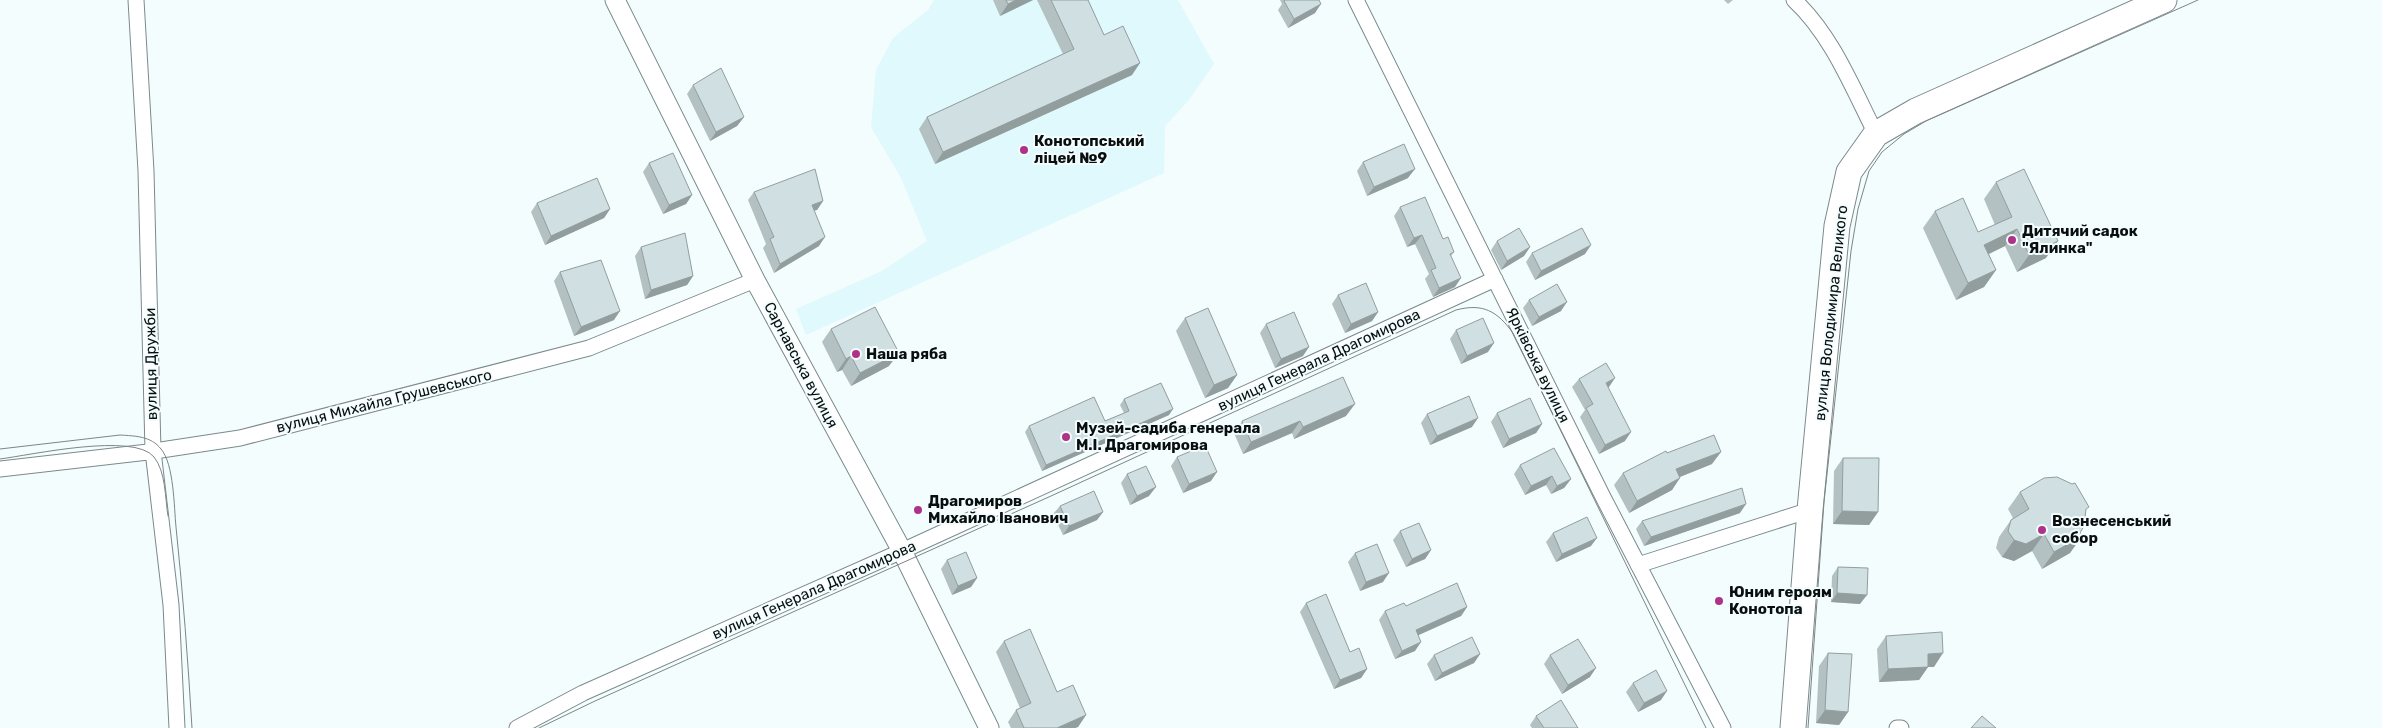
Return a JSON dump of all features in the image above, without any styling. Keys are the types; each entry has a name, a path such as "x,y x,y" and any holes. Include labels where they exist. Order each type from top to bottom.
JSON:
{"main road":[{"name":"вулиця Володимира Великого","path":"1793,728 1810,510 1837,226 1849,172 1876,134 1916,111 2164,0"}],"street":[{"name":"вулиця Дружби","path":"136,0 146,171 153,451 171,605 177,728"},
{"name":"Сарнавська вулиця","path":"615,0 755,280 902,551 989,728"},
{"name":"Ярківська вулиця","path":"1356,0 1638,565 1723,728"},
{"path":"1794,0 1808,12 1840,63 1876,134"},
{"name":"вулиця Генерала Драгомирова","path":"517,728 583,693 902,551 1495,279"},
{"name":"вулиця Михайла Грушевського","path":"0,469 153,451 240,438 589,348 755,280"},
{"path":"1638,565 1810,510"}],"shaded area":[{"name":"Конотопський ліцей №9","path":"934,0 1178,0 1214,64 1189,100 1165,126 1164,173 806,335 796,309 882,271 927,241 901,178 871,127 876,70 893,38 928,10"}],"building":[{"path":"1006,0 1016,0 1008,4"},
{"path":"1051,0 1088,0 1104,35 1123,26 1140,63 943,152 927,117 1074,49"},
{"path":"1285,0 1319,0 1321,4 1294,19"},
{"path":"721,68 744,117 716,132 693,85"},
{"path":"1404,144 1415,169 1374,187 1363,162"},
{"path":"673,153 692,195 669,205 649,163"},
{"path":"815,169 823,201 812,205 825,237 780,264 770,239 774,237 754,192"},
{"path":"2024,169 2058,241 2029,255 2017,229 1984,245 1996,270 1968,283 1935,211 1963,198 1978,232 2012,217 1996,182"},
{"path":"597,178 610,209 551,236 537,203"},
{"path":"1425,197 1443,239 1448,237 1454,252 1450,254 1461,278 1439,288 1431,270 1436,268 1422,235 1414,238 1400,207"},
{"path":"1519,228 1530,247 1507,261 1497,241"},
{"path":"1582,228 1591,245 1541,271 1532,253"},
{"path":"685,233 693,276 651,290 641,247"},
{"path":"601,260 620,311 581,327 560,272"},
{"path":"1366,283 1378,312 1351,324 1338,295"},
{"path":"1557,284 1567,302 1539,317 1529,300"},
{"path":"875,307 899,353 860,373 851,356 846,359 831,329"},
{"path":"1208,308 1237,375 1214,385 1185,318"},
{"path":"1294,312 1309,347 1281,359 1266,324"},
{"path":"1483,318 1494,343 1467,356 1456,330"},
{"path":"1606,363 1615,378 1606,383 1631,432 1605,445 1586,408 1593,404 1579,379"},
{"path":"1343,377 1355,404 1303,427 1300,421 1251,442 1242,421"},
{"path":"1161,383 1173,409 1046,465 1029,426 1094,397 1105,421 1129,411 1124,399"},
{"path":"1469,396 1478,418 1437,436 1427,414"},
{"path":"1530,398 1542,424 1509,439 1497,413"},
{"path":"1714,435 1721,452 1676,469 1680,478 1637,501 1623,473 1666,451 1667,453"},
{"path":"1205,445 1217,472 1189,484 1177,457"},
{"path":"1554,448 1571,479 1557,486 1552,476 1531,486 1520,465"},
{"path":"1843,458 1879,458 1878,512 1842,511"},
{"path":"1146,466 1156,487 1137,496 1127,474"},
{"name":"Вознесенський собор","path":"2057,477 2072,484 2075,483 2089,507 2086,509 2084,526 2080,533 2082,536 2054,552 2044,534 2026,544 2014,540 2008,531 2011,520 2029,509 2020,492 2044,478"},
{"path":"1742,488 1746,504 1651,537 1642,521"},
{"path":"1094,491 1103,512 1069,526 1060,506"},
{"path":"1587,517 1597,538 1562,554 1553,533"},
{"path":"1419,523 1431,550 1412,559 1400,531"},
{"path":"1377,544 1389,573 1366,582 1355,553"},
{"path":"966,552 977,578 958,586 947,560"},
{"path":"1838,567 1868,568 1867,595 1837,593"},
{"path":"1457,583 1467,607 1416,630 1421,642 1402,651 1385,611 1404,603 1406,606"},
{"path":"1326,594 1350,652 1359,648 1367,669 1340,680 1306,603"},
{"path":"1030,629 1057,692 1073,685 1086,715 1057,728 1024,728 1016,710 1031,703 1004,641"},
{"path":"1942,632 1943,653 1928,654 1928,667 1888,669 1886,636"},
{"path":"1472,637 1480,654 1442,673 1434,655"},
{"path":"1578,639 1596,668 1568,685 1550,655"},
{"path":"1828,653 1852,654 1848,712 1825,710"},
{"path":"1656,670 1667,691 1644,703 1633,683"},
{"path":"1561,700 1578,728 1544,728 1536,716"},
{"path":"1982,716 1996,728 1971,728"}],"tram line":[{"path":"1808,728 1824,502 1851,251 1858,209 1869,171 1882,152 1904,134 1926,121 2198,0"},
{"path":"539,728 1456,310 1466,308 1482,308 1495,314 1513,333 1706,728"},
{"path":"0,449 120,435 148,439 161,449 169,465 173,486 192,728"},
{"path":"0,459 81,447 126,446 143,450 154,457 161,470 168,516"}],"place":[{"name":"Конотопський ліцей №9","path":"1024,150"},
{"name":"Дитячий садок \"Ялинка\"","path":"2012,240"},
{"name":"Наша ряба","path":"856,354"},
{"name":"Музей-садиба генерала М.І. Драгомирова","path":"1066,437"},
{"name":"Драгомиров Михайло Іванович","path":"918,510"},
{"name":"Вознесенський собор","path":"2042,530"},
{"name":"Юним героям Конотопа","path":"1719,601"}]}
